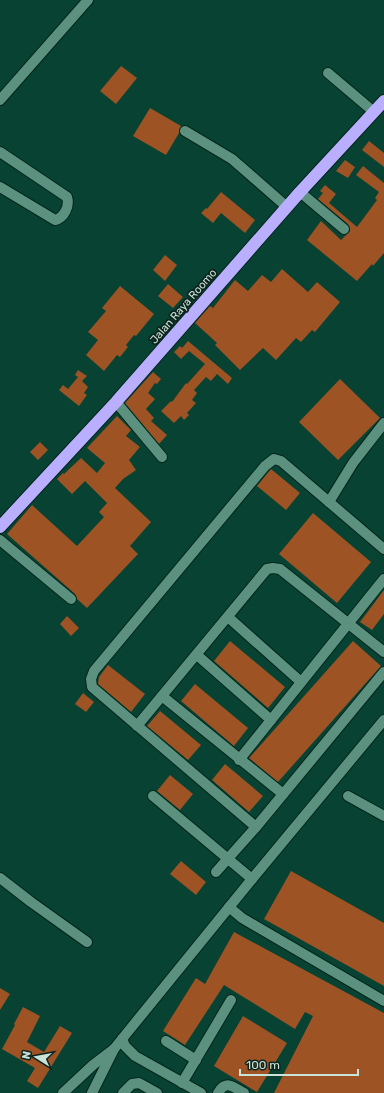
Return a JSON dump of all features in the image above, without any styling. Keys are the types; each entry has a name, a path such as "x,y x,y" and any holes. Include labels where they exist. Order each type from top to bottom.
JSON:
{"highway":[{"name":"Jalan Raya Roomo","path":"0,527 116,402 300,192 384,101"}],"lane":[{"path":"0,100 88,0"},
{"path":"328,73 374,112"},
{"path":"185,132 232,159 287,207"},
{"path":"0,152 68,197 68,205 61,217 55,220 0,187"},
{"path":"300,192 344,229"},
{"path":"116,402 162,457"},
{"path":"329,502 353,463 384,423"},
{"path":"256,827 92,687 91,679 94,671 265,466 274,459 281,461 384,549"},
{"path":"0,540 71,599"},
{"path":"138,726 267,570 273,568 280,569 384,652"},
{"path":"239,760 384,579"},
{"path":"228,617 302,682"},
{"path":"197,655 270,720"},
{"path":"216,872 256,827 384,672"},
{"path":"162,696 239,760 283,794"},
{"path":"92,1093 114,1049 235,912 252,879 384,720"},
{"path":"153,796 252,879"},
{"path":"348,796 384,816"},
{"path":"0,878 87,942"},
{"path":"235,912 384,1001"},
{"path":"182,1083 230,1000"},
{"path":"122,1039 125,1046 135,1056 201,1093"},
{"path":"166,1041 196,1060"},
{"path":"63,1093 114,1049"},
{"path":"123,1093 132,1084 139,1083 157,1093"},
{"path":"218,1093 222,1086 225,1085 231,1086 244,1093"}],"building":[{"path":"121,66 137,78 116,104 100,91"},
{"path":"150,108 181,126 179,133 166,155 133,136"},
{"path":"369,141 384,153 384,167 362,150"},
{"path":"345,160 355,167 348,178 336,171"},
{"path":"363,166 384,183 384,253 357,281 307,240 321,221 341,240 350,231 348,224 318,199 323,193 320,191 325,185 336,194 329,203 357,227 377,200 375,198 379,192 356,175"},
{"path":"221,192 255,220 245,233 221,213 213,223 201,213 206,208 207,209"},
{"path":"165,255 177,265 165,281 153,270"},
{"path":"282,269 308,292 317,282 340,302 315,332 312,330 301,342 296,338 276,360 263,348 240,370 215,345 217,343 195,323 210,306 213,308 235,280 248,291 262,275 271,282"},
{"path":"168,284 183,297 173,308 158,296"},
{"path":"120,286 154,314 136,336 134,335 126,345 128,347 120,357 117,355 104,371 86,355 98,340 88,332 106,311 102,308"},
{"path":"188,341 232,378 228,384 217,374 211,381 206,377 194,390 197,393 192,400 196,403 187,413 189,415 184,420 181,416 174,423 161,411 171,401 172,402 186,383 187,384 205,364 189,351 181,359 174,352 180,346 182,348"},
{"path":"78,370 87,376 82,381 88,387 84,393 87,395 79,406 59,390 63,385 68,389 78,377 75,375"},
{"path":"153,372 161,379 157,384 155,383 148,393 155,399 146,409 154,418 151,421 167,435 159,444 125,403"},
{"path":"340,379 380,418 338,460 299,422"},
{"path":"117,416 131,430 126,436 140,447 129,460 136,470 123,479 115,488 151,522 130,546 138,554 87,608 77,599 75,594 7,534 32,505 77,546 104,517 99,512 107,503 85,481 72,494 57,479 81,458 97,473 105,463 87,448"},
{"path":"40,442 48,450 38,460 30,452"},
{"path":"271,469 300,493 286,510 257,486"},
{"path":"313,513 371,562 337,603 279,554"},
{"path":"384,590 384,614 372,630 360,622"},
{"path":"67,616 79,628 71,636 60,624"},
{"path":"230,641 285,687 268,708 214,661"},
{"path":"353,641 381,666 278,782 249,758"},
{"path":"108,665 145,694 131,712 98,684 99,677"},
{"path":"195,684 248,728 234,746 181,701"},
{"path":"83,693 94,702 86,712 75,704"},
{"path":"160,711 201,745 188,760 147,726"},
{"path":"225,764 263,796 249,812 212,780"},
{"path":"170,775 193,794 180,810 157,791"},
{"path":"181,861 206,882 196,895 170,874"},
{"path":"291,871 384,923 384,986 264,919"},
{"path":"234,932 384,1013 384,1093 274,1093 313,1016 305,1012 295,1029 224,985 185,1045 163,1031 196,978 205,984"},
{"path":"0,988 10,994 0,1010"},
{"path":"23,1007 40,1016 27,1042 44,1052 60,1026 72,1033 38,1088 27,1081 35,1068 2,1049"},
{"path":"243,1016 287,1043 257,1092 214,1066"}]}
